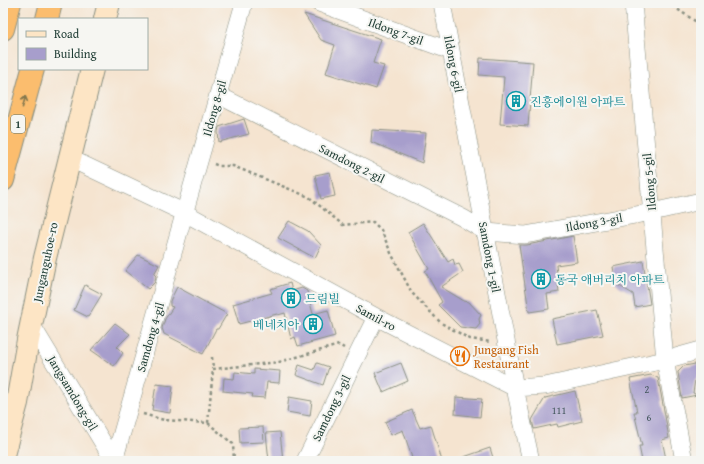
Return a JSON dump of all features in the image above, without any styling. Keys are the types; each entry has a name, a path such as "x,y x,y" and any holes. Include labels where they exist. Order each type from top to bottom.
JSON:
{"highway":[{"path":"3,29 10,3"},
{"path":"47,18 51,3"},
{"name":"1","path":"3,180 33,70"}],"main road":[{"path":"105,18 109,3"},
{"name":"Junganguhoe-ro","path":"3,455 17,403 31,324 45,258 92,70"}],"street":[{"name":"Ildong 8-gil","path":"185,213 244,3"},
{"name":"Ildong 7-gil","path":"319,3 451,51"},
{"name":"Ildong 6-gil","path":"442,3 466,126"},
{"name":"Ildong 5-gil","path":"633,3 665,360 684,461"},
{"name":"Samdong 2-gil","path":"218,95 463,218 486,232"},
{"name":"Samdong 1-gil","path":"466,126 515,388 531,461"},
{"name":"Samil-ro","path":"69,158 185,213 376,317 515,388"},
{"name":"Ildong 3-gil","path":"486,232 524,235 652,212 701,201"},
{"name":"Samdong 4-gil","path":"114,461 185,213"},
{"name":"Samdong 3-gil","path":"304,461 376,317"},
{"name":"Jangsamdong-gil","path":"31,324 114,461"},
{"path":"515,388 545,386 665,360 701,350"}],"path":[{"path":"668,3 701,25"},
{"path":"200,160 219,166 233,166 309,197 343,225 373,222 381,230 412,293 440,322 470,339 507,346"},
{"path":"213,369 279,362 339,345 357,355"},
{"path":"208,423 213,369 212,357"},
{"path":"129,410 164,420 208,423 234,444 234,461"}],"building":[{"path":"304,14 381,39 373,63 384,66 376,89 326,73 335,45 321,40"},
{"name":"진흥에이원 아파트","path":"480,58 533,62 528,126 500,124 504,77 479,75"},
{"path":"244,119 249,134 219,142 219,127"},
{"path":"372,130 426,133 422,163 371,142"},
{"path":"330,172 335,196 321,199 315,175"},
{"path":"289,221 308,231 321,245 315,258 278,238"},
{"path":"423,223 448,262 453,259 455,265 459,264 463,272 441,287 464,301 469,302 481,315 479,319 480,324 476,329 460,327 438,305 442,302 425,271 429,269 408,232"},
{"name":"동국 애버리치 아파트","path":"573,236 577,262 556,265 559,292 547,294 549,309 529,312 519,245 527,245"},
{"path":"138,255 159,265 154,274 156,276 155,282 148,289 125,271"},
{"path":"643,261 650,304 635,307 633,294 616,284 613,267"},
{"path":"290,283 292,291 302,288 307,291 313,314 328,310 335,336 298,346 295,337 291,339 285,313 239,324 233,304 272,293 270,289"},
{"path":"85,285 102,294 88,317 74,310"},
{"path":"177,287 227,314 218,329 216,329 203,354 164,334 162,328 165,319 173,307 170,306 170,301"},
{"path":"597,310 603,335 557,344 552,319"},
{"path":"115,323 130,334 117,347 123,353 114,366 91,350"},
{"path":"317,363 329,367 323,385 296,375 299,365 314,370"},
{"path":"401,363 408,381 383,392 375,373"},
{"path":"701,363 701,372 695,380 693,393 697,395 682,398 678,372 684,366"},
{"path":"254,369 280,371 279,383 267,382 265,398 252,397 253,394 223,391 224,378 234,379 235,372 254,374"},
{"path":"651,375 658,378 669,438 662,440 666,459 658,461 642,461 639,446 642,446 634,412 637,412 630,379"},
{"path":"156,384 173,386 170,413 152,410"},
{"path":"575,391 582,421 558,427 557,424 534,429 532,420 545,398"},
{"path":"289,397 312,401 310,416 287,412"},
{"path":"456,397 482,399 480,417 455,414"},
{"path":"412,410 420,428 431,425 442,461 413,461 403,430 391,435 385,422"},
{"path":"263,427 264,442 240,443 239,428"},
{"path":"280,432 283,461 269,461 266,433"},
{"path":"490,448 494,461 459,461 458,459"}],"place":[{"name":"진흥에이원 아파트","path":"516,101"},
{"name":"동국 애버리치 아파트","path":"541,279"},
{"name":"드림빌","path":"291,298"},
{"name":"베네치아","path":"313,324"},
{"name":"Jungang Fish Restaurant","path":"460,356"}]}
